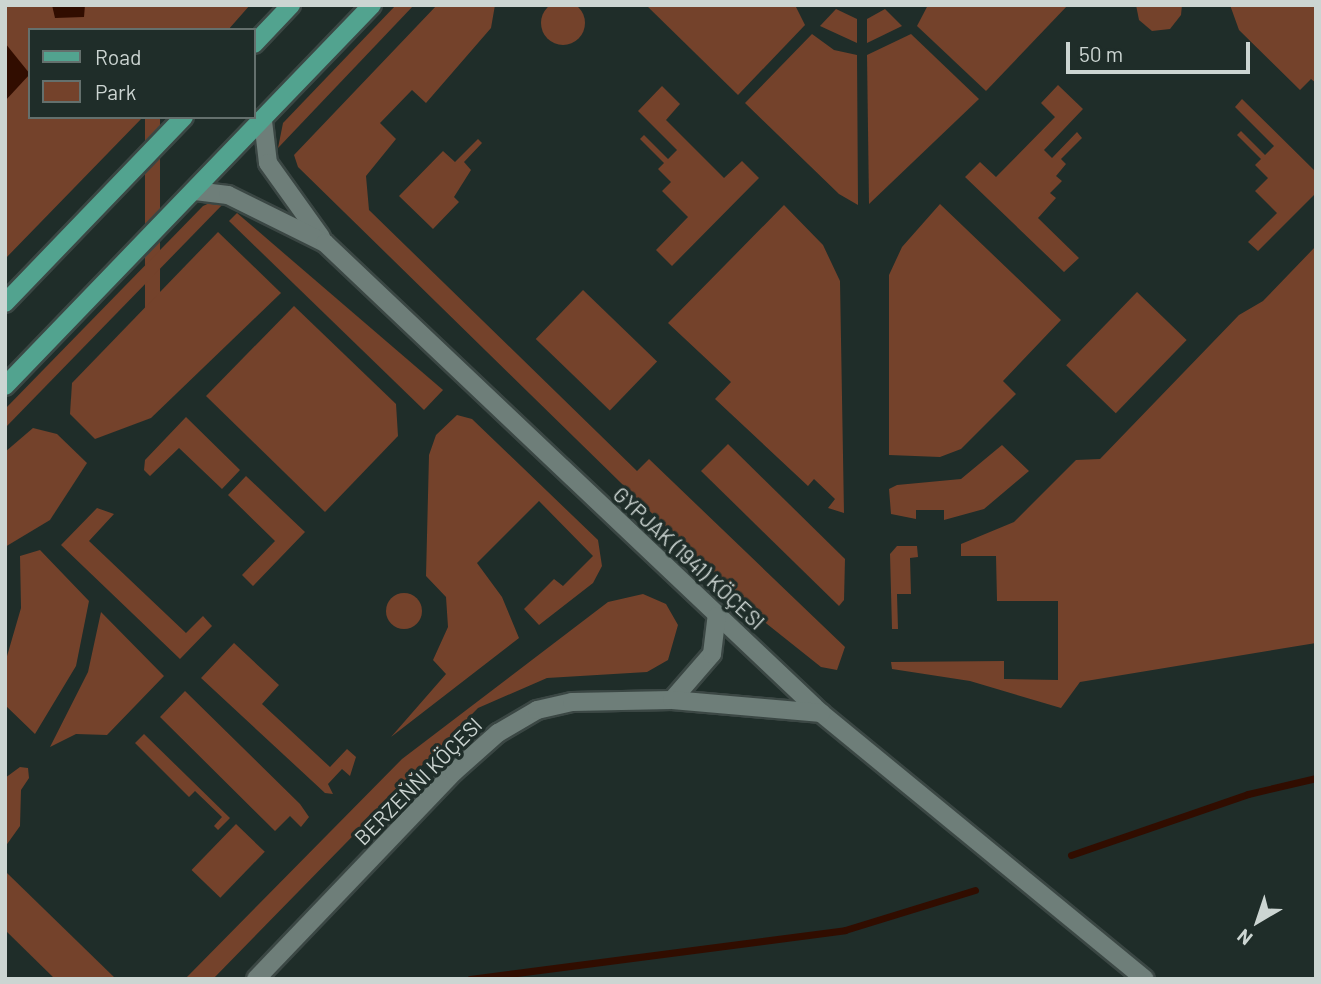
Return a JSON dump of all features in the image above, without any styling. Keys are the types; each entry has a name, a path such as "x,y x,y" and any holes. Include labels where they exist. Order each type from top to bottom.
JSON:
{"main road":[{"path":"256,42 291,5"},
{"path":"5,386 372,5"},
{"path":"5,303 182,119"}],"street":[{"path":"263,121 268,163 325,243"},
{"name":"GYPJAK (1941) KÖÇESI","path":"195,191 228,195 325,243 821,713 1144,979"},
{"path":"672,700 712,654 717,616"},
{"name":"BERZEŇŇI KÖÇESI","path":"256,979 454,772 518,720 572,702 672,700 821,713"}],"green space":[{"path":"563,1 572,2 579,7 584,14 584,32 579,39 572,44 563,45 554,44 547,39 542,32 541,23 542,14 547,7 554,2"},
{"path":"5,5 250,5 230,28 28,28 28,119 141,119 5,259"},
{"path":"396,5 414,5 278,148 283,123"},
{"path":"437,5 495,5 491,28 426,103 412,90 380,123 396,139 366,176 369,210 637,471 649,459 845,647 837,670 821,667 757,616 298,167 294,155"},
{"path":"646,5 795,5 805,25 738,95"},
{"path":"928,5 1068,5 986,91 917,26"},
{"path":"1136,5 1182,5 1181,15 1170,29 1152,31 1139,20"},
{"path":"1230,5 1316,5 1316,83 1311,79 1300,90 1239,30"},
{"path":"836,9 857,19 857,43 820,26"},
{"path":"885,9 902,26 867,43 867,19"},
{"path":"812,34 834,50 857,55 858,205 839,194 745,103"},
{"path":"911,34 979,99 869,204 867,55"},
{"path":"1058,85 1083,109 1044,150 1052,158 1077,132 1082,138 1061,159 1066,164 1056,176 1062,181 1050,193 1056,198 1038,218 1079,258 1064,272 965,177 980,162 996,177 1055,117 1041,103"},
{"path":"662,86 680,104 666,120 724,178 742,161 759,178 672,266 656,250 688,217 662,191 671,182 658,169 664,163 640,139 644,135 668,159 677,150 638,111"},
{"path":"1242,99 1316,172 1316,193 1258,251 1248,242 1277,213 1255,191 1268,178 1255,165 1261,159 1237,135 1241,131 1265,155 1274,146 1235,107"},
{"path":"145,119 160,119 160,318 145,318"},
{"path":"478,139 482,143 464,162 471,170 454,197 459,202 433,229 399,196 443,151 455,162"},
{"path":"216,200 224,203 5,428 5,409 203,206"},
{"path":"940,204 1061,320 1003,381 1016,394 961,449 940,457 889,455 889,275 902,247"},
{"path":"784,205 823,245 840,281 844,513 828,508 835,499 814,479 808,486 715,399 731,382 668,323"},
{"path":"237,213 443,390 424,410 229,221"},
{"path":"218,232 281,293 151,418 95,439 70,414 72,383"},
{"path":"1316,246 1316,643 1080,682 1061,708 970,681 892,669 891,662 1004,661 1004,679 1058,680 1058,601 997,601 996,556 961,556 961,544 1014,522 1076,460 1100,459 1239,315 1263,301"},
{"path":"583,290 657,362 610,410 536,339"},
{"path":"1137,292 1187,340 1116,413 1066,365"},
{"path":"294,306 396,404 398,436 325,512 206,396"},
{"path":"457,415 472,419 598,540 602,566 593,583 539,625 524,609 554,579 563,586 593,556 539,501 477,563 502,597 519,638 391,737 446,674 433,660 448,627 446,597 426,576 429,455 436,435"},
{"path":"186,417 240,470 222,489 179,448 150,476 144,470 145,460"},
{"path":"33,428 57,434 87,463 50,520 5,547 5,452"},
{"path":"728,444 845,559 844,600 839,606 701,471"},
{"path":"1002,445 1029,471 984,509 944,520 944,510 916,510 916,519 891,514 889,489 897,485 961,479"},
{"path":"246,476 305,532 253,586 242,575 275,541 228,495"},
{"path":"97,508 114,514 89,541 186,633 203,616 212,626 180,659 61,545"},
{"path":"897,546 917,546 918,557 910,558 911,594 897,594 898,629 892,629 890,554"},
{"path":"40,550 89,601 76,666 35,734 5,705 5,663 21,608 20,556"},
{"path":"404,593 416,599 422,611 416,623 404,629 392,623 386,611 392,599"},
{"path":"643,594 666,604 678,625 668,660 647,672 547,678 478,708 213,979 185,979 402,759 608,602"},
{"path":"101,612 164,676 107,735 76,734 50,747 88,672"},
{"path":"234,643 279,685 262,704 330,767 347,749 356,757 350,776 342,769 328,784 333,794 325,793 201,678"},
{"path":"185,691 300,804 309,817 301,827 290,816 275,831 160,717"},
{"path":"144,734 230,818 218,830 214,826 222,817 195,791 189,797 135,743"},
{"path":"20,767 28,768 29,778 21,790 20,826 5,847 5,778"},
{"path":"236,824 265,852 220,898 192,870"},
{"path":"7,873 116,979 55,979 5,930"}],"shaded area":[{"path":"52,5 85,5 84,17 55,18"},
{"path":"5,43 28,72 28,76 5,101"}],"waterway":[{"path":"1071,855 1248,794 1316,778"},
{"path":"470,979 845,930 975,890"}]}
